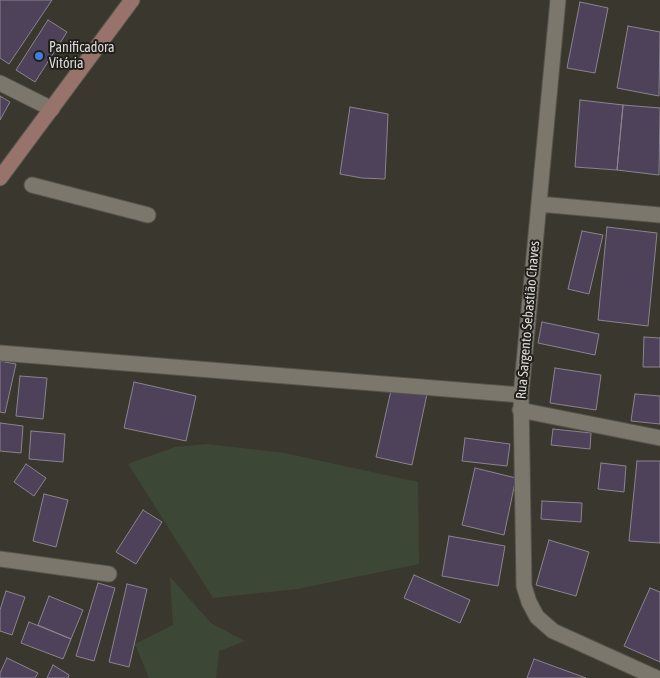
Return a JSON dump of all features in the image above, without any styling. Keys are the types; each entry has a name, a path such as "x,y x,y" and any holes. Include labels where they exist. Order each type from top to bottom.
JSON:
{"main road":[{"path":"0,178 132,0"}],"street":[{"name":"Rua Sargento Sebastião Chaves","path":"558,0 521,402 524,586 529,602 537,617 553,631 657,678"},
{"path":"0,83 52,109"},
{"path":"32,185 148,215"},
{"path":"539,204 660,215"},
{"path":"0,353 521,402 660,438"},
{"path":"0,559 109,574"}],"green space":[{"path":"207,444 284,453 418,482 419,564 297,589 213,598 128,464 175,447"},
{"path":"170,577 211,623 245,641 219,651 216,678 149,678 135,644 173,625"}],"building":[{"path":"0,0 52,0 9,64 0,58"},
{"path":"580,2 608,8 595,73 567,68"},
{"path":"48,20 67,32 35,82 16,70"},
{"path":"628,26 660,32 659,96 617,88"},
{"path":"0,96 10,102 0,120"},
{"path":"580,100 623,105 617,170 575,167"},
{"path":"623,105 660,108 659,175 617,170"},
{"path":"350,107 388,114 385,179 362,178 340,174"},
{"path":"607,227 657,233 648,326 598,320"},
{"path":"582,231 603,235 589,294 568,289"},
{"path":"542,322 599,334 595,355 538,343"},
{"path":"644,337 660,338 660,367 643,367"},
{"path":"0,361 16,364 5,413 0,412"},
{"path":"555,368 601,375 596,410 550,403"},
{"path":"20,376 47,378 43,419 16,416"},
{"path":"134,382 196,396 186,441 124,428"},
{"path":"392,386 427,394 412,465 376,457"},
{"path":"635,394 660,396 660,424 631,421"},
{"path":"0,423 23,426 21,453 0,451"},
{"path":"553,429 591,433 590,449 551,445"},
{"path":"31,431 65,434 63,462 29,459"},
{"path":"465,438 510,444 507,466 462,461"},
{"path":"637,461 660,461 660,543 629,541"},
{"path":"601,463 626,466 624,492 598,489"},
{"path":"26,464 46,478 34,496 14,482"},
{"path":"475,468 516,478 504,535 462,525"},
{"path":"44,494 68,500 56,547 33,541"},
{"path":"542,501 582,503 581,522 541,519"},
{"path":"143,510 162,522 136,564 116,552"},
{"path":"449,536 505,546 498,586 442,576"},
{"path":"549,540 589,552 576,596 536,585"},
{"path":"414,575 470,600 460,623 404,598"},
{"path":"98,583 115,588 94,661 76,656"},
{"path":"127,584 147,589 129,667 109,662"},
{"path":"650,588 660,592 660,662 624,646"},
{"path":"6,591 25,597 12,635 0,631 0,610"},
{"path":"49,596 83,610 71,639 38,625"},
{"path":"29,622 71,639 63,659 21,643"},
{"path":"7,658 38,673 35,678 0,678 0,673"},
{"path":"534,659 586,678 527,678"},
{"path":"53,665 69,675 68,678 47,678"}],"place":[{"name":"Panificadora Vitória","path":"39,56"}]}
